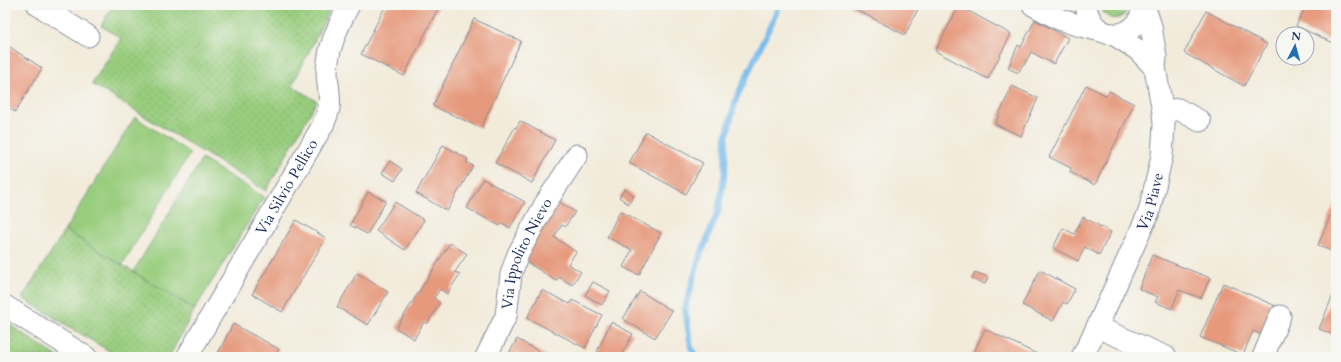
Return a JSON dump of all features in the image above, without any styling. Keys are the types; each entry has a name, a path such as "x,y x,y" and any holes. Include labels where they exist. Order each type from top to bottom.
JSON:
{"street":[{"path":"38,5 88,36"},
{"name":"Via Silvio Pellico","path":"187,357 323,126 329,109 328,72 330,49 338,26 349,5"},
{"path":"1033,5 1059,19 1077,25 1121,34 1135,26 1140,20 1144,5"},
{"path":"1086,5 1087,13 1094,26 1138,50 1155,68"},
{"name":"Via Piave","path":"1082,357 1150,212 1162,156 1164,125 1163,112 1155,68 1156,57 1151,26 1144,5"},
{"path":"1163,112 1178,109 1200,121"},
{"name":"Via Ippolito Nievo","path":"486,357 506,316 512,274 518,254 545,204 577,155"},
{"path":"5,306 86,357"},
{"path":"1263,357 1280,316"},
{"path":"1097,327 1166,357"}],"green space":[{"path":"113,5 332,5 292,86 317,101 266,191 92,84 121,38 101,26"},
{"path":"1102,5 1128,5 1127,11 1124,15 1119,18 1110,18 1103,11"},
{"path":"135,117 190,153 122,265 65,230"},
{"path":"202,159 264,197 195,309 133,272"},
{"path":"65,230 195,309 169,357 119,357 22,298"},
{"path":"7,323 58,357 5,357 5,326"}],"building":[{"path":"386,5 439,6 404,76 361,54"},
{"path":"852,5 920,5 905,35 851,7"},
{"path":"1306,5 1336,5 1336,44 1315,35 1315,26 1296,26"},
{"path":"959,6 1011,34 988,79 935,51"},
{"path":"1206,11 1267,44 1244,86 1184,53"},
{"path":"474,19 521,41 481,128 433,106"},
{"path":"1035,20 1068,38 1054,64 1031,52 1018,73 1008,68 1018,45 1021,47"},
{"path":"5,44 42,68 15,112 5,105"},
{"path":"1086,85 1107,96 1109,91 1134,104 1095,185 1070,172 1071,168 1049,157"},
{"path":"1012,86 1038,98 1021,136 995,124"},
{"path":"520,121 555,140 532,183 495,163 515,127 516,128"},
{"path":"646,132 703,163 686,194 629,163"},
{"path":"443,145 468,159 466,162 473,166 447,211 416,193"},
{"path":"390,161 402,169 395,181 382,173"},
{"path":"483,179 525,202 510,228 502,223 500,226 467,208"},
{"path":"625,189 634,196 628,204 619,197"},
{"path":"368,192 386,201 367,234 350,225"},
{"path":"553,198 575,212 565,227 562,225 554,237 576,252 568,264 581,272 572,285 559,277 556,281 521,258"},
{"path":"395,202 424,220 405,250 376,231"},
{"path":"1336,202 1336,253 1318,245"},
{"path":"620,211 661,233 639,275 623,267 632,250 607,237"},
{"path":"1083,217 1111,232 1099,255 1085,247 1078,261 1053,248 1063,228 1074,234"},
{"path":"296,220 326,238 282,312 252,294"},
{"path":"450,243 467,254 455,272 460,274 447,294 440,289 434,298 440,303 427,324 424,322 414,339 396,328"},
{"path":"1152,255 1210,278 1201,298 1179,290 1172,309 1155,302 1158,297 1139,289"},
{"path":"1040,270 1075,289 1067,304 1063,302 1053,321 1022,305"},
{"path":"975,272 988,277 985,284 972,279"},
{"path":"357,273 388,292 368,325 337,307"},
{"path":"593,282 610,291 602,305 585,295"},
{"path":"1223,283 1276,306 1264,336 1253,331 1243,355 1200,337"},
{"path":"1336,288 1336,336 1319,329"},
{"path":"542,290 570,304 572,300 602,315 585,348 527,318"},
{"path":"640,291 672,311 655,338 623,319"},
{"path":"611,322 633,334 620,357 608,357 597,351"},
{"path":"233,324 279,349 274,357 216,357"},
{"path":"985,329 1039,355 1038,357 971,357"},
{"path":"517,339 549,357 507,357"}],"waterway":[{"path":"698,357 691,348 685,308 700,256 718,212 725,171 726,137 736,99 780,5"}]}
